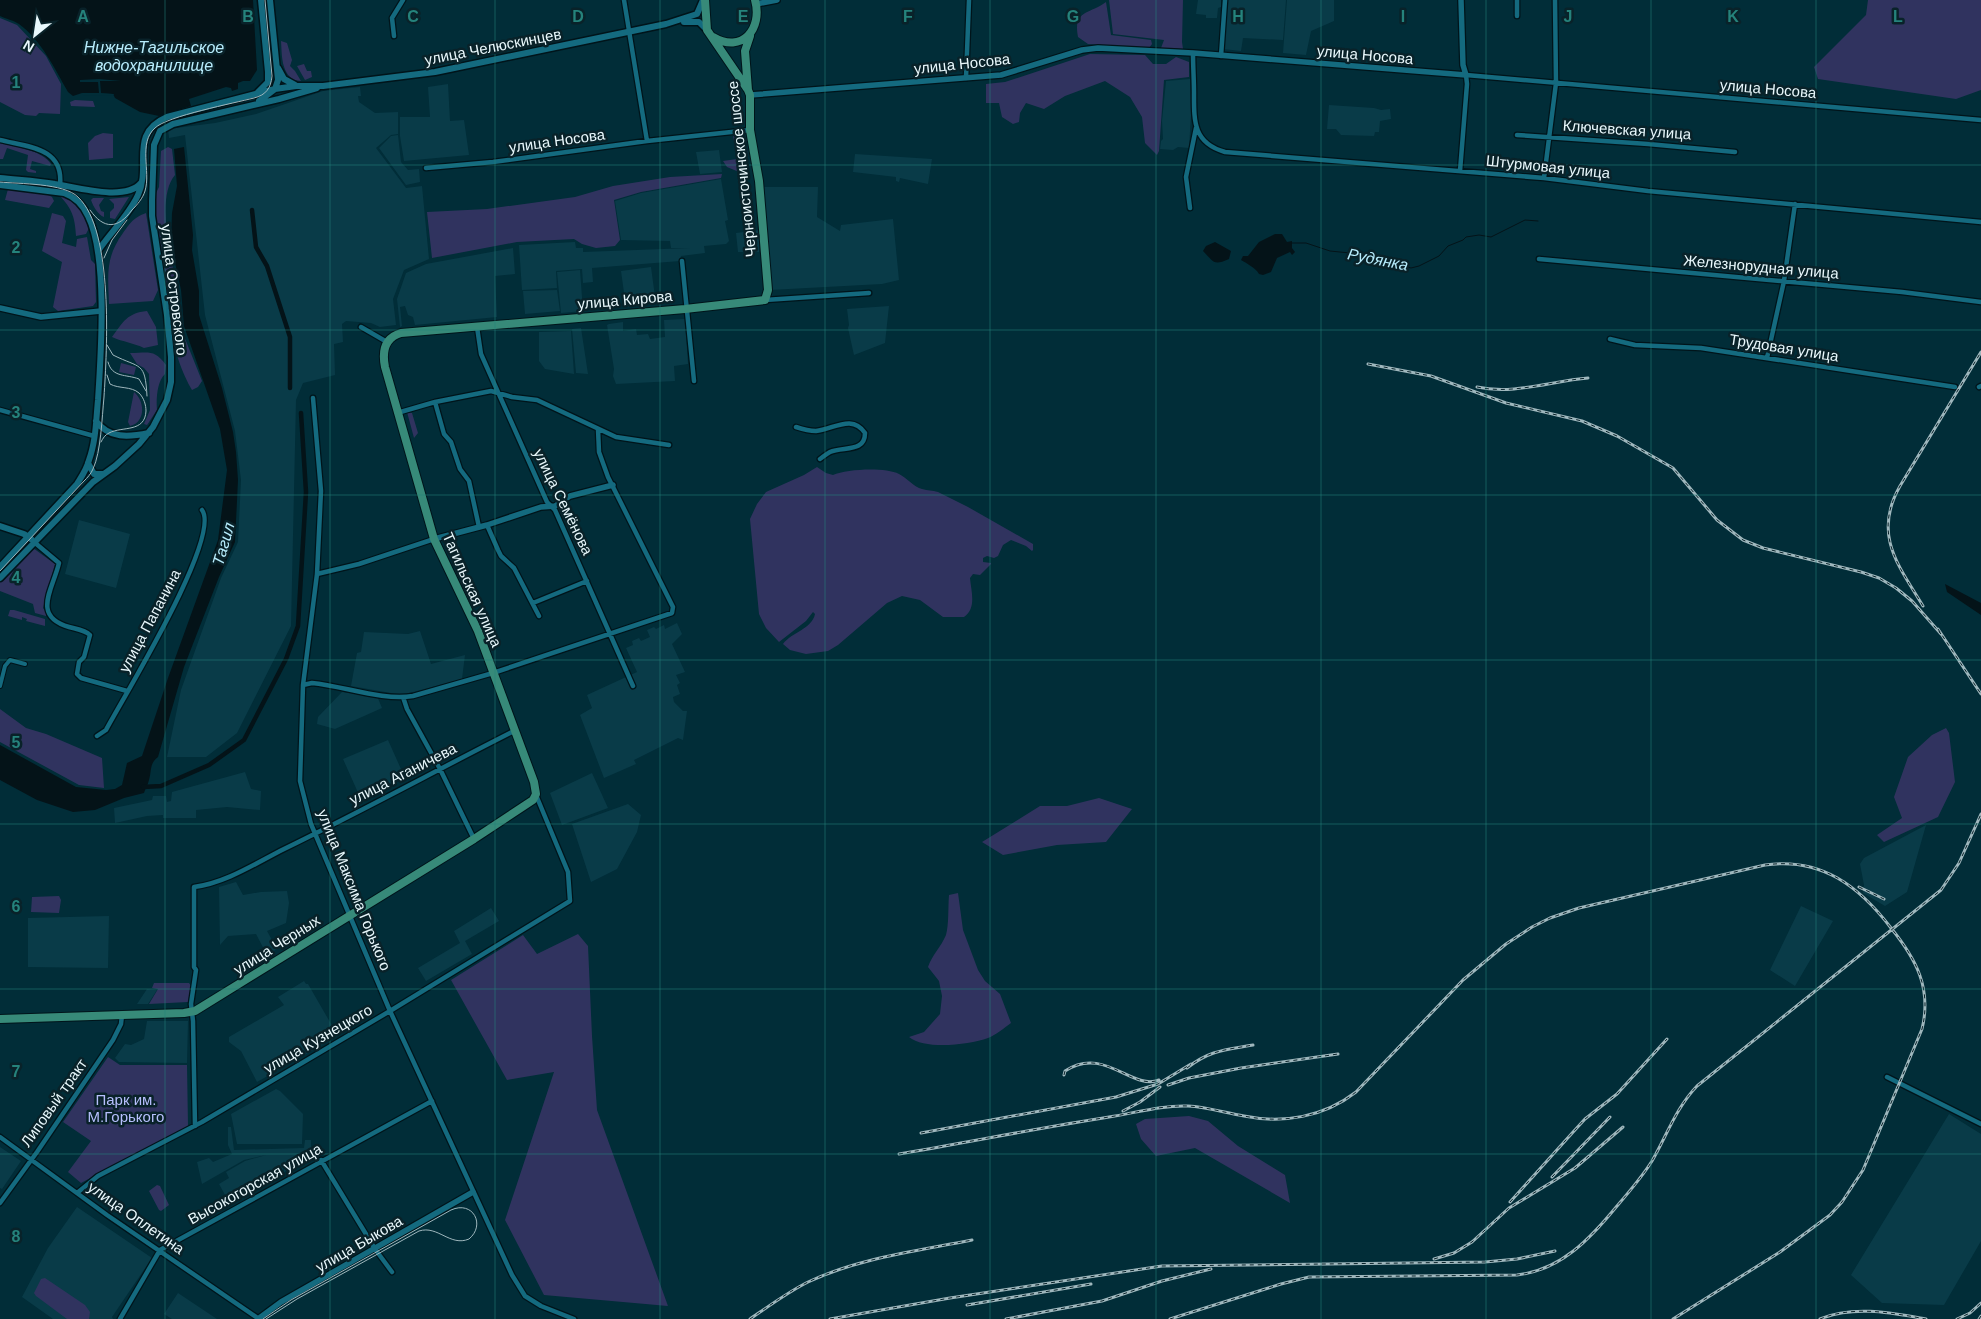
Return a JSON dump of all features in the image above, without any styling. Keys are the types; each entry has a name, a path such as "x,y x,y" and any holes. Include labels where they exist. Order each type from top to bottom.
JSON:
{"main road":[{"path":"254,94 268,82 262,0"},
{"path":"254,104 275,89 278,80 270,0"},
{"path":"704,0 709,33 749,93"},
{"name":"улица Челюскинцев","path":"142,182 143,142 149,128 160,120 275,89 296,86 323,86 435,72 630,32 666,24 696,14 704,0"},
{"name":"Черноисточинское шоссе","path":"756,2 756,22 745,51 750,130 763,218 768,290 765,300"},
{"name":"улица Челюскинцев","path":"666,24 699,22 709,33"},
{"path":"709,33 721,42 731,43 750,36"},
{"path":"277,66 284,79 296,86"},
{"name":"улица Челюскинцев","path":"154,145 160,131 173,124 304,93 323,86"},
{"name":"улица Островского","path":"0,578 93,482 122,459 149,433 164,407 171,382 167,315 152,216 154,145"},
{"path":"0,178 60,185 91,191 126,192 137,187 142,182"},
{"path":"98,251 136,199 142,182"},
{"path":"0,185 64,193 75,199 88,216 98,251 101,311 100,368 96,421 84,475 0,567"},
{"name":"улица Кирова","path":"387,342 401,333 686,309 765,300"},
{"name":"Тагильская улица","path":"387,342 384,349 384,359 397,413 434,539 470,611 534,782 536,795"},
{"path":"96,421 101,429 116,435 136,436 149,433"},
{"path":"88,463 94,474 103,474"},
{"path":"0,526 28,536 34,542"},
{"name":"улица Черных","path":"0,1019 191,1012 204,1007 529,804 536,795"}],"street":[{"path":"394,36 392,18 403,0"},
{"path":"624,0 647,141"},
{"path":"756,2 777,0"},
{"path":"966,78 969,0"},
{"path":"1221,56 1224,0"},
{"path":"1460,0 1463,65 1467,84 1460,171"},
{"path":"1517,0 1517,16"},
{"path":"1544,178 1556,83 1555,0"},
{"name":"улица Носова","path":"749,93 966,78 1014,72 1089,49 1125,49 1466,75 1981,120"},
{"path":"1190,208 1186,177 1196,127 1193,53"},
{"name":"Штурмовая улица","path":"1196,127 1205,142 1226,152 1544,178 1648,191 1981,222"},
{"name":"улица Носова","path":"426,168 493,162 647,141 750,130"},
{"name":"Ключевская улица","path":"1517,135 1735,152"},
{"path":"0,140 37,149 50,155 58,169 60,185"},
{"path":"1767,358 1784,281 1795,204"},
{"name":"Железнорудная улица","path":"1539,259 1784,281 1981,302"},
{"path":"682,260 694,381"},
{"name":"улица Кирова","path":"765,300 869,293"},
{"path":"0,308 41,317 101,311"},
{"path":"361,327 387,342"},
{"name":"улица Семёнова","path":"477,327 481,354 550,506 555,510 633,686"},
{"name":"Трудовая улица","path":"1610,339 1635,345 1692,347 1955,387"},
{"path":"397,413 435,402 489,391 512,398 537,400 616,437 669,445"},
{"name":"улица Максима Горького","path":"313,398 322,491 317,574 303,685 300,781 315,834 390,1011 512,1275 525,1296 541,1306 574,1319"},
{"path":"435,402 444,434 451,442 460,470 470,481 479,526"},
{"path":"0,410 94,436"},
{"path":"796,427 814,431 850,423 861,427 865,433 861,445 830,452 820,459"},
{"path":"303,685 312,683 325,684 403,697 425,693 668,616 673,609 601,460 598,429"},
{"path":"317,574 359,564 541,507 555,506 570,496 612,485"},
{"name":"улица Папанина","path":"97,736 106,730 190,575 201,542 205,518 202,510"},
{"path":"487,525 498,550 514,568 539,616"},
{"path":"34,542 59,563 46,607 50,615 61,624 86,631 90,635 84,657 79,662 77,674 81,678 127,691"},
{"path":"533,603 587,580"},
{"path":"0,686 5,666 10,660 25,664"},
{"path":"403,697 407,709 440,769 474,839"},
{"name":"улица Аганичева","path":"191,1012 196,972 194,967 194,887 208,886 315,834 514,731"},
{"name":"Тагильская улица","path":"536,795 568,872 570,901"},
{"name":"улица Кузнецкого","path":"77,1193 98,1176 195,1126 390,1011 570,901"},
{"path":"191,1012 195,1126"},
{"name":"Липовый тракт","path":"0,1203 113,1040 121,1024 122,1015"},
{"path":"1886,1076 1981,1124"},
{"name":"Высокогорская улица","path":"160,1250 432,1100"},
{"name":"улица Оплетина","path":"0,1137 258,1319"},
{"path":"322,1160 375,1249 392,1272"},
{"name":"улица Быкова","path":"258,1319 281,1302 473,1192"},
{"path":"120,1319 160,1250"}],"shaded area":[{"path":"1198,0 1221,0 1221,7 1218,8 1217,18 1206,18 1206,15 1196,14"},
{"path":"1227,0 1286,0 1283,40 1243,38 1241,51 1223,49"},
{"path":"1287,0 1334,0 1334,21 1311,31 1306,55 1283,53"},
{"path":"1190,79 1191,115 1189,148 1160,149 1163,139 1162,121 1166,81"},
{"path":"448,84 450,121 464,120 469,155 404,161 400,136 400,117 430,117 428,87"},
{"path":"360,87 361,96 358,96 359,102 375,113 398,112 398,134 391,135 376,148 406,188 422,186 429,259 404,270 393,299 396,325 380,327 371,323 346,321 342,324 343,342 334,344 335,375 303,383 296,400 291,626 237,733 206,757 167,757 181,690 221,578 238,542 241,480 235,431 205,315 185,135 169,138 168,129 215,123 256,114 323,91"},
{"path":"1329,105 1381,110 1390,109 1391,119 1380,121 1379,132 1375,132 1374,136 1341,135 1336,129 1327,129"},
{"path":"398,135 401,162 408,170 419,169 420,182 406,185 379,148 391,136"},
{"path":"719,150 722,172 700,174 696,152"},
{"path":"855,154 932,159 928,184 900,178 899,182 896,181 896,177 853,172"},
{"path":"721,179 728,220 725,221 729,241 726,244 704,246 705,253 681,256 680,261 592,268 593,282 583,283 582,269 556,271 557,288 522,290 519,245 575,242 576,248 583,248 583,252 690,248 671,248 670,241 621,240 615,201 641,193"},
{"path":"764,187 818,187 817,217 840,231 841,225 893,219 899,280 882,284 770,290"},
{"path":"759,230 759,252 738,252 736,233"},
{"path":"513,248 515,274 495,276 497,317 415,325 413,317 408,315 405,306 400,307 402,326 400,327 397,299 406,273 426,264"},
{"path":"651,267 656,304 626,307 621,271"},
{"path":"580,270 583,311 561,313 557,272"},
{"path":"557,290 560,311 525,314 523,291"},
{"path":"889,306 885,343 854,355 848,328 847,309"},
{"path":"685,319 688,364 674,366 675,381 616,384 613,376 614,369 607,325 623,322 623,331 636,329 637,335 648,334 650,339 665,337 664,320"},
{"path":"581,328 588,374 576,373 572,329"},
{"path":"571,331 574,374 545,369 539,361 539,332"},
{"path":"79,520 130,534 116,588 65,574"},
{"path":"677,623 682,634 672,644 685,672 676,675 680,683 677,685 680,694 673,697 674,702 683,711 687,711 683,740 678,738 634,760 636,764 604,778 580,715 592,708 587,695 637,672 626,648 633,645 632,641 639,638 641,641 650,637 647,630 654,627 656,629 664,625 665,629"},
{"path":"420,631 431,664 465,655 462,679 402,695 351,686 357,653 361,652 364,632 408,634"},
{"path":"342,692 377,696 382,708 335,729 317,724 318,717"},
{"path":"388,740 405,778 360,797 343,759"},
{"path":"245,772 251,789 261,791 260,810 227,807 196,810 196,818 163,818 163,815 147,816 115,823 114,808 152,800 153,796 166,796 167,802 171,801 172,792"},
{"path":"592,773 608,808 562,825 550,793"},
{"path":"628,804 641,815 637,832 617,869 591,882 572,824"},
{"path":"1926,825 1907,892 1885,906 1863,893 1864,885 1860,864 1864,858"},
{"path":"236,882 243,895 287,891 289,903 286,923 267,931 277,949 267,955 256,934 228,936 220,945 219,887"},
{"path":"1801,906 1833,921 1795,986 1770,970"},
{"path":"491,908 499,921 465,941 472,954 426,981 418,968 460,943 454,931"},
{"path":"109,916 108,968 28,967 28,918"},
{"path":"304,981 308,984 338,1036 257,1082 241,1051 229,1042 229,1037 284,1005 278,997"},
{"path":"147,989 157,990 148,1004 137,1004"},
{"path":"147,1021 188,1021 187,1063 119,1062 115,1058 125,1044 131,1045 144,1039"},
{"path":"276,1089 303,1114 302,1144 237,1144 231,1114"},
{"path":"1949,1114 1981,1134 1981,1241 1944,1305 1882,1303 1851,1275"},
{"path":"228,1127 231,1127 234,1150 304,1148 305,1140 311,1140 311,1158 284,1172 284,1160 283,1173 229,1202 219,1184 229,1178 226,1172 245,1161 266,1155 244,1160 202,1184 197,1162 209,1158 213,1162 232,1154 228,1145"},
{"path":"0,1147 21,1161 2,1189 0,1188"},
{"path":"77,1207 152,1258 112,1317 113,1319 53,1319 22,1297 48,1248"},
{"path":"178,1293 217,1319 172,1319 164,1314"}],"green space":[{"path":"1109,0 1183,0 1183,49 1161,48 1164,40 1113,34"},
{"path":"1868,0 1981,0 1981,90 1956,99 1818,79 1814,67 1866,15"},
{"path":"1106,2 1111,35 1151,40 1152,44 1149,48 1088,44 1078,37 1077,28 1080,17"},
{"path":"0,18 17,25 46,56 61,84 60,114 39,113 36,116 25,115 0,102"},
{"path":"281,41 287,43 292,60 290,66 301,81 290,77 284,68"},
{"path":"1090,54 1145,55 1153,64 1166,64 1176,57 1189,62 1189,77 1164,80 1159,151 1157,155 1145,143 1142,117 1130,97 1105,81 1065,96 1044,109 1026,103 1020,113 1019,122 1013,124 1002,117 999,103 986,103 986,84 1005,82"},
{"path":"304,64 307,71 311,71 312,77 305,80 297,66"},
{"path":"75,100 93,101 95,107 71,106 70,102"},
{"path":"103,133 113,134 113,158 89,160 88,143 95,136"},
{"path":"740,135 747,147 748,156 745,169 739,172 727,167 723,161 737,159 733,136"},
{"path":"0,143 35,152 47,159 51,164 50,166 32,161 30,169 36,171 36,173 28,172 26,170 28,155 7,148 3,159 0,159"},
{"path":"168,147 172,149 175,175 169,185 166,199 166,214 169,248 178,291 176,297 169,297 165,288 153,213 153,199 159,187 161,151"},
{"path":"722,174 721,178 641,192 614,200 620,240 615,246 596,248 582,244 574,239 517,242 432,258 427,212 487,209 575,197 613,186 670,177"},
{"path":"8,189 48,195 54,201 49,208 5,200"},
{"path":"56,192 68,198 80,210 89,228 86,234 76,236 75,222 71,212"},
{"path":"129,197 115,219 110,218 110,212 114,208 114,204 109,199"},
{"path":"93,198 104,198 99,205 101,211 104,212 104,217 94,207 91,200"},
{"path":"52,213 63,216 66,221 62,243 76,247 77,239 87,237 91,260 95,264 96,302 93,306 58,311 53,307 62,262 42,251"},
{"path":"146,213 158,290 153,301 109,304 109,267 113,251 130,223"},
{"path":"174,307 179,307 180,326 202,381 198,387 192,390 183,372 172,337 171,315"},
{"path":"147,311 156,327 158,345 144,348 112,337 130,316"},
{"path":"130,353 154,354 166,365 165,374 160,381 158,391 157,410 147,425 144,424 150,410 149,374 137,364"},
{"path":"121,363 136,367 134,375 119,372"},
{"path":"134,392 138,396 142,411 139,420 130,426 128,422"},
{"path":"407,412 412,413 418,433 414,438"},
{"path":"817,467 833,475 847,471 866,470 885,470 899,474 919,488 938,492 968,507 1033,544 1033,550 1011,540 1003,545 998,556 983,558 983,562 991,564 980,575 973,574 970,578 972,604 971,609 964,617 943,617 920,600 902,596 887,603 838,645 828,651 806,654 790,650 783,644 791,636 806,627 815,614 813,612 806,621 779,642 766,628 759,614 750,519 757,504 766,492"},
{"path":"33,548 55,564 43,608 47,614 46,616 35,613 33,604 0,591 0,582"},
{"path":"10,610 45,619 45,626 26,621 27,619 22,617 22,620 8,616"},
{"path":"0,709 26,728 46,734 102,758 104,788 79,785 0,742"},
{"path":"1946,728 1949,733 1955,782 1938,817 1884,842 1877,835 1902,818 1894,797 1908,757 1932,735"},
{"path":"1099,798 1132,809 1106,842 1057,845 1003,855 982,842 1040,806 1067,806"},
{"path":"958,893 963,930 978,970 985,981 1000,994 1011,1023 994,1035 980,1040 947,1045 925,1044 909,1037 924,1032 940,1014 942,996 939,981 928,967 946,935 949,895"},
{"path":"59,896 61,900 59,913 31,912 32,897"},
{"path":"578,934 588,946 597,1110 668,1306 544,1295 505,1220 554,1072 507,1080 451,980 523,935 537,954"},
{"path":"154,983 189,983 191,986 188,1002 149,1004 158,989 152,988"},
{"name":"Парк им. М.Горького","path":"108,1057 120,1065 187,1065 188,1126 81,1183 68,1172 91,1141 63,1122"},
{"path":"1189,1116 1208,1121 1238,1146 1285,1175 1290,1203 1195,1148 1156,1156 1141,1139 1136,1124 1145,1119"},
{"path":"157,1185 160,1186 169,1205 161,1211 149,1191"},
{"path":"45,1278 85,1305 90,1312 89,1319 67,1319 36,1296 34,1293 41,1279"}],"water":[{"name":"Нижне-Тагильское водохранилище","path":"0,0 253,0 257,70 250,81 238,83 238,89 232,91 231,88 226,87 189,99 191,106 159,116 140,112 115,98 113,94 82,93 73,96 68,92 47,55 34,38 19,24 0,16"},
{"name":"Тагил","path":"184,147 193,235 192,250 199,291 199,315 222,388 236,452 238,480 235,542 219,577 184,667 158,757 152,765 149,782 144,793 124,798 95,810 73,812 37,800 0,780 0,745 76,787 106,790 115,789 122,785 127,763 142,756 218,540 227,470 220,429 184,326 181,290 171,244 172,213 177,186 174,149"},
{"path":"1275,234 1282,234 1287,242 1292,241 1292,248 1295,252 1292,255 1290,252 1277,258 1271,272 1263,275 1259,274 1241,260 1243,256 1248,256 1259,242"},
{"path":"1215,242 1231,251 1229,259 1214,262 1203,251 1206,246"},
{"path":"1945,584 1981,603 1981,615 1947,592"}],"pier":[{"path":"80,80 121,81 100,81 101,93 114,94 113,96 83,95 82,93 99,93 98,82 80,82"}],"waterway":[{"path":"252,210 256,247 267,266 290,337 290,388"},
{"name":"Рудянка","path":"1292,243 1306,243 1330,251 1350,253 1411,268 1439,256 1448,246 1466,237 1479,235 1491,237 1525,220 1538,221"},
{"path":"143,787 161,786 209,765 244,740 286,659 298,626 306,492 301,413"}],"tram line":[{"path":"90,210 100,221 111,225 122,221 138,204 144,194 146,183 147,141 150,134 162,123 258,97 267,90 272,76 265,0"},
{"path":"0,182 63,189 78,197 90,213 98,236 103,263 107,322 102,424 98,453 93,469 88,477 0,571"},
{"path":"104,258 112,240 127,220"},
{"path":"107,345 113,355 136,365 143,371 147,396"},
{"path":"108,362 116,373 139,379 146,391"},
{"path":"101,442 109,433 132,428 142,423 146,411 146,406 139,393 132,389 110,384 107,375"},
{"path":"263,1319 291,1300 451,1210 465,1208 475,1216 477,1221 476,1227 469,1239 462,1241 432,1231 419,1231 297,1299 266,1319"}],"railway":[{"path":"1923,606 1905,577 1892,549 1888,520 1892,504 1900,486 1981,352"},
{"path":"1368,364 1431,376 1506,403 1582,421 1617,436 1673,468 1717,520 1743,540 1763,548 1879,578 1896,588 1912,601 1941,634"},
{"path":"1477,387 1491,389 1532,387 1588,378"},
{"path":"1938,629 1981,694"},
{"path":"1170,1319 1309,1277 1517,1275 1533,1272 1561,1260 1596,1230 1644,1173 1683,1103 1697,1086 1941,890 1959,863 1981,814"},
{"path":"899,1154 1178,1106 1273,1119 1288,1119 1317,1113 1344,1101 1356,1092 1463,980 1506,944 1550,918 1579,908 1765,865 1785,864 1821,870 1837,878 1866,899 1908,951 1920,975 1923,987 1925,1014 1922,1029 1863,1170 1842,1202 1830,1215 1780,1252 1673,1319"},
{"path":"1859,887 1884,899"},
{"path":"1510,1202 1585,1119 1617,1094 1667,1039"},
{"path":"1187,1068 1211,1054 1253,1045"},
{"path":"1168,1085 1189,1078 1241,1068 1338,1054"},
{"path":"1064,1075 1065,1071 1079,1064 1092,1063 1105,1065 1138,1080 1149,1082 1159,1080"},
{"path":"921,1133 1116,1097 1158,1084 1191,1064"},
{"path":"1123,1111 1140,1102 1160,1087"},
{"path":"1552,1177 1610,1117"},
{"path":"1434,1259 1454,1253 1472,1242 1509,1208 1575,1168 1623,1127"},
{"path":"750,1319 793,1290 827,1274 889,1256 972,1240"},
{"path":"830,1319 950,1298 1162,1266 1485,1262 1517,1259 1555,1251"},
{"path":"1006,1319 1102,1301 1162,1281 1211,1269"},
{"path":"967,1305 1091,1284"},
{"path":"1957,1319 1970,1313 1981,1303"},
{"path":"1820,1319 1846,1312 1860,1311 1926,1319"}]}
